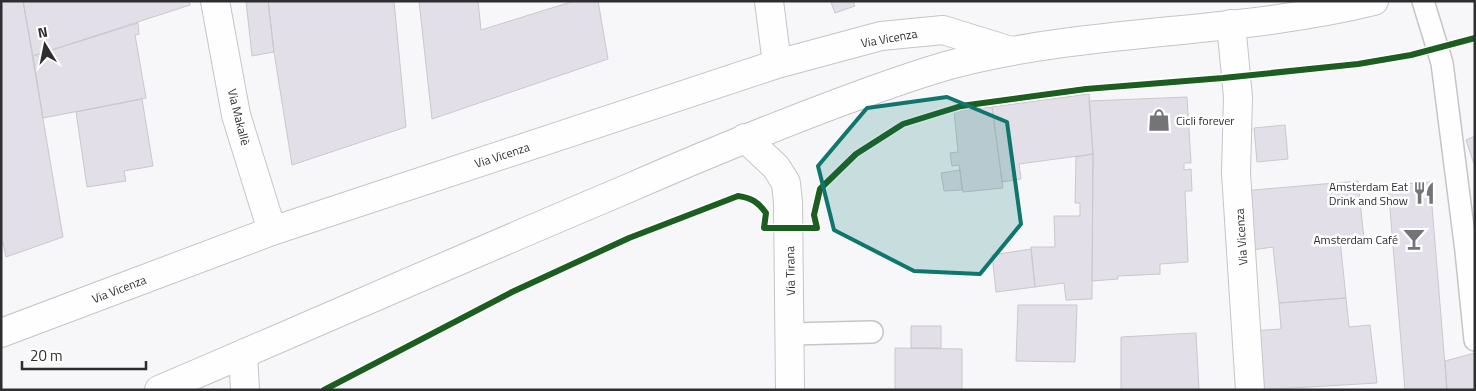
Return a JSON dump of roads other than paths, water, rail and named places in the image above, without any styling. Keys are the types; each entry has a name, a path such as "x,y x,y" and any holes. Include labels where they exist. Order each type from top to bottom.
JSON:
{"street":[{"name":"Via Makallè","path":"215,1 236,115 272,231"},
{"path":"769,1 776,64"},
{"name":"Via Vicenza","path":"159,390 745,138 896,82 953,64 1011,51 1098,38 1231,24 1282,10 1346,8 1374,1"},
{"name":"Via Vicenza","path":"1231,24 1238,97 1236,173 1250,390"},
{"name":"Via Vicenza","path":"1,333 272,231 776,64 882,36 943,30 1011,51"},
{"name":"Via Tirana","path":"745,138 776,167 786,184 791,334 790,390"},
{"path":"243,354 245,390"}],"lane":[{"path":"1423,1 1442,63 1466,251 1475,340"},
{"path":"791,334 872,332"}],"place":[{"name":"Cicli forever","path":"1159,120"},
{"name":"Amsterdam Eat Drink and Show","path":"1424,193"},
{"name":"Amsterdam Café","path":"1414,239"}]}
